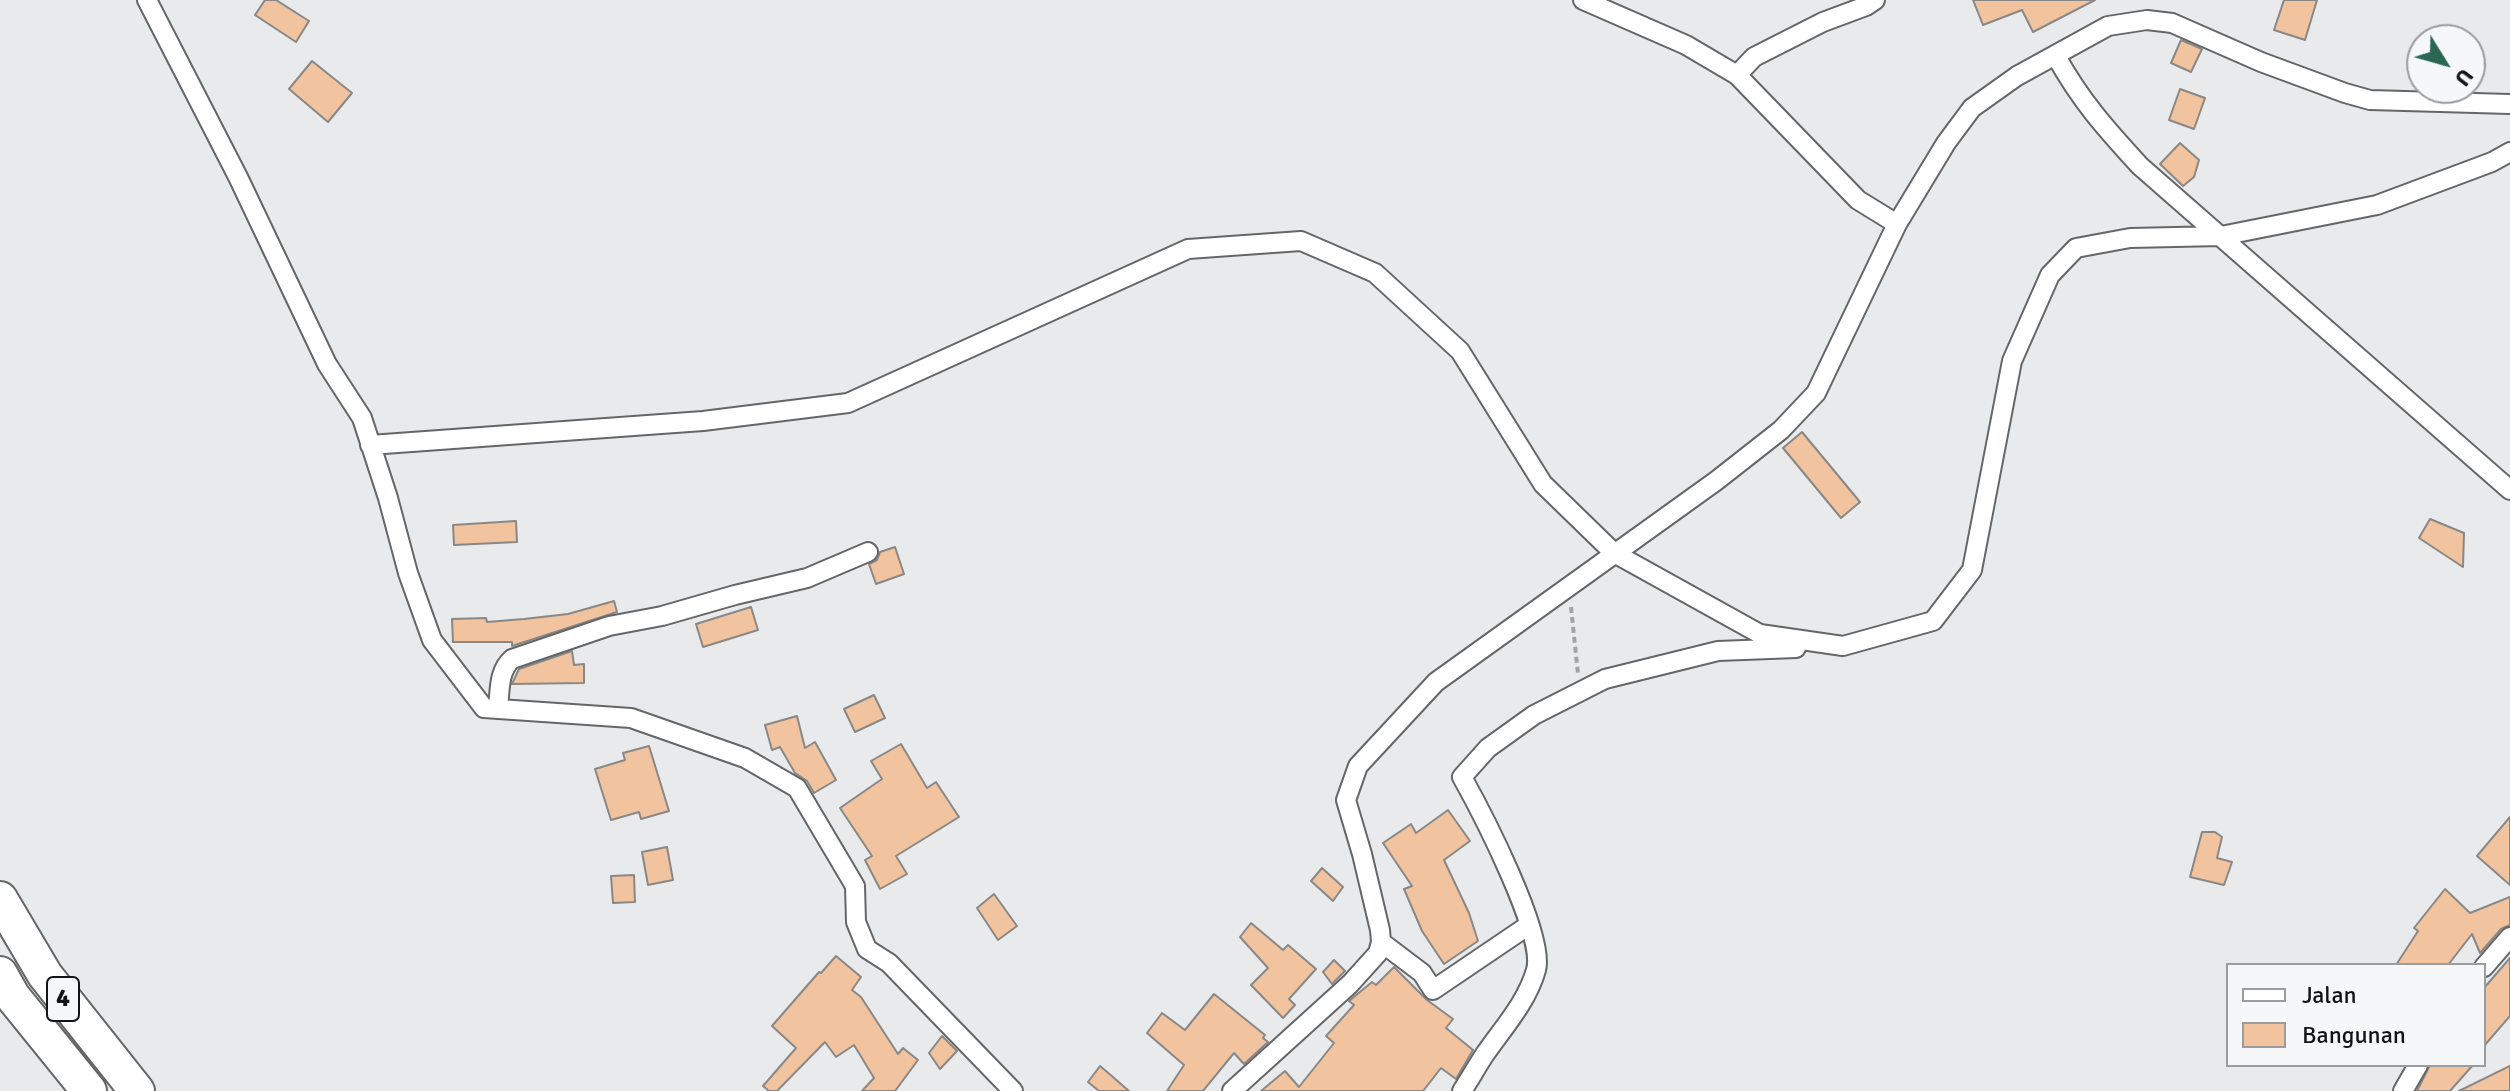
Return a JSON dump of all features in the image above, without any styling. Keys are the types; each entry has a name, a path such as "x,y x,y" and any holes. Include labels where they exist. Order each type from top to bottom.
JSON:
{"highway":[{"name":"4","path":"0,899 45,975 137,1091"},
{"name":"4","path":"0,974 13,997 89,1091"}],"street":[{"path":"147,0 238,177 327,364 362,418 408,573 432,640 484,708 631,718 745,758 797,788 855,886 856,922 867,949 889,963 1013,1091"},
{"path":"1583,0 1686,45 1737,75 1858,200 1897,224"},
{"path":"1737,75 1754,57 1766,50 1875,0"},
{"path":"1232,1091 1350,984 1378,953 1381,942 1362,854 1346,800 1358,766 1436,682 1781,430 1816,393 1897,224 1946,143 1972,108 2017,76 2108,26 2147,20 2172,23 2261,62 2370,100 2510,104"},
{"path":"2056,56 2092,113 2130,155 2510,490"},
{"path":"1462,1091 1531,986 1537,966 1536,946 1529,925 1481,810 1462,777 1488,748 1534,715 1605,679 1718,651 1843,646 1933,621 1972,570 2012,361 2050,275 2076,248 2130,238 2221,236 2377,205 2492,162 2510,152"},
{"path":"370,445 703,421 848,403 1188,249 1301,241 1375,273 1460,351 1543,484 1614,553 1760,634 1843,646"},
{"path":"498,709 501,676 504,666 512,659 609,626 662,616 807,578 868,552"},
{"path":"1381,942 1422,973 1433,990 1529,925"},
{"path":"2486,965 2510,937"},
{"path":"2403,1091 2417,1067"}],"path":[{"path":"1569,586 1579,692"}],"building":[{"path":"265,0 276,0 309,21 296,42 255,15"},
{"path":"1973,0 2095,0 2033,32 2022,10 1983,25"},
{"path":"2284,0 2317,0 2305,40 2274,30"},
{"path":"2181,40 2202,49 2191,72 2171,63"},
{"path":"312,61 352,93 328,122 289,89"},
{"path":"2180,89 2205,98 2194,129 2169,120"},
{"path":"2180,143 2199,160 2194,177 2183,186 2160,164"},
{"path":"1802,432 1860,502 1841,518 1783,448"},
{"path":"2430,519 2464,533 2463,567 2419,538"},
{"path":"516,521 517,542 454,545 453,525"},
{"path":"895,547 904,574 876,584 869,564 877,560 880,552"},
{"path":"614,601 617,612 512,646 512,642 453,642 452,619 486,618 487,622 524,619 568,614"},
{"path":"751,607 758,630 703,647 696,624"},
{"path":"572,651 574,665 584,664 584,683 512,684 519,669"},
{"path":"874,695 885,718 855,732 844,709"},
{"path":"797,716 805,748 815,742 836,780 814,793 807,781 795,773 780,747 772,750 765,725"},
{"path":"901,744 927,788 936,782 959,817 896,856 907,874 880,889 865,860 872,856 840,808 882,779 871,761"},
{"path":"649,746 669,811 641,819 639,812 611,820 595,769 625,760 623,753"},
{"path":"1448,810 1470,841 1444,860 1469,913 1478,941 1444,964 1422,931 1404,889 1412,886 1383,843 1411,824 1416,833"},
{"path":"2510,817 2510,885 2477,856"},
{"path":"2202,832 2215,832 2222,837 2217,858 2232,862 2224,885 2190,877"},
{"path":"667,847 673,880 648,885 642,852"},
{"path":"1322,868 1343,887 1333,901 1311,881"},
{"path":"634,875 635,902 613,903 611,876"},
{"path":"2445,889 2470,913 2510,897 2510,925 2501,929 2480,953 2472,934 2450,963 2397,963 2418,931 2414,928"},
{"path":"994,894 1017,926 998,940 977,908"},
{"path":"1251,923 1283,950 1288,945 1316,969 1289,999 1295,1005 1283,1018 1251,985 1268,968 1240,937"},
{"path":"836,956 861,977 852,990 861,997 898,1054 903,1048 918,1060 895,1091 862,1091 874,1078 854,1045 836,1057 825,1042 777,1091 769,1091 763,1086 796,1048 772,1026"},
{"path":"2510,958 2510,1016 2486,1044 2486,986"},
{"path":"1334,960 1345,971 1332,984 1323,972"},
{"path":"1394,967 1427,1000 1453,1019 1446,1028 1473,1050 1456,1079 1441,1068 1423,1091 1261,1091 1285,1071 1299,1087 1334,1043 1326,1036 1354,1005 1349,1001 1372,982 1376,985"},
{"path":"1214,994 1265,1035 1263,1038 1268,1042 1244,1064 1234,1053 1203,1091 1167,1091 1184,1065 1147,1033 1162,1013 1185,1030"},
{"path":"942,1036 957,1051 940,1069 929,1053"},
{"path":"1100,1066 1129,1091 1099,1091 1088,1082"},
{"path":"2510,1066 2510,1091 2459,1091"},
{"path":"2429,1067 2471,1067 2450,1091 2417,1091"}]}
